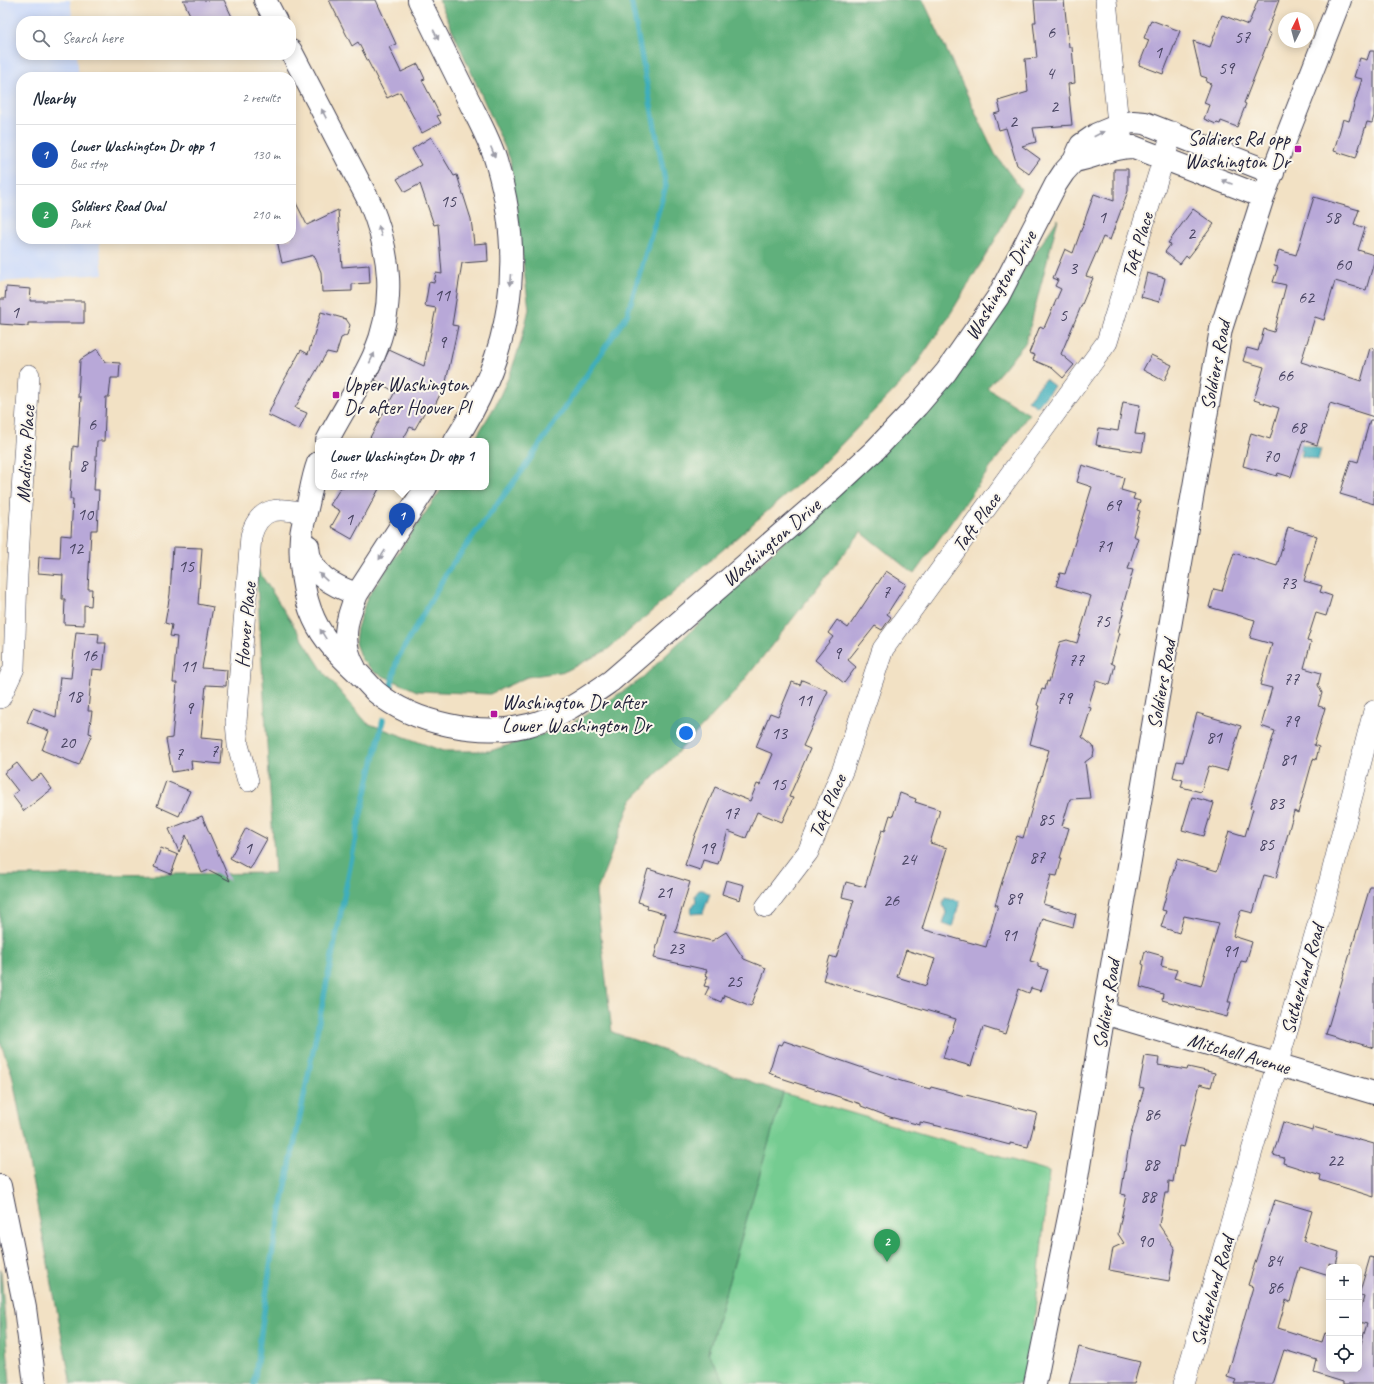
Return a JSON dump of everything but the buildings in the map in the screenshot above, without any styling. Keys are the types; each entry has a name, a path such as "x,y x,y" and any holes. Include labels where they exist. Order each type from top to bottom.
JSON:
{"street":[{"path":"265,0 273,16"},
{"path":"419,0 496,160 506,203 511,240 512,273 508,311 501,344 476,405 457,438"},
{"path":"1106,0 1119,125 1123,146"},
{"name":"Soldiers Road","path":"1035,1384 1077,1178 1215,358 1228,300 1263,197 1340,0"},
{"path":"296,60 370,203 380,229 389,274 387,305 382,331 374,355 329,438"},
{"name":"Washington Drive","path":"306,513 301,535 301,554 306,596 314,619 332,647 377,692 398,707 416,716 443,724 481,729 528,725 556,716 588,698 611,681 833,488 875,450 917,406 946,372 998,297 1056,184 1074,161 1080,145 1097,134 1119,125 1133,122 1145,123 1173,132 1273,173"},
{"name":"Taft Place","path":"766,907 808,852 843,769 883,649 1107,342 1173,132"},
{"path":"1074,161 1090,158 1123,146 1134,147 1164,157 1263,197"},
{"name":"Madison Place","path":"0,698 14,668 17,575 29,376"},
{"path":"315,470 306,513 308,549 312,563 326,580 357,594"},
{"path":"358,673 350,658 345,639 349,612 357,594 424,490"},
{"name":"Hoover Place","path":"248,781 238,745 236,722 251,536 254,526 260,516 266,512 287,510 306,513"},
{"name":"Sutherland Road","path":"1184,1384 1322,911 1374,711"},
{"name":"Mitchell Avenue","path":"1104,1013 1374,1093"},
{"path":"0,1186 25,1308 35,1384"}],"shaded area":[{"path":"0,0 70,0 72,16 16,16 16,60 77,60 79,72 16,72 16,244 100,244 103,274 0,282"}],"green space":[{"path":"439,0 923,0 995,154 1021,189 995,240 946,321 909,375 824,462 607,650 566,671 527,677 490,694 417,691 374,672 361,659 355,643 357,628 367,598 441,490 489,490 489,438 476,438 496,404 510,374 521,342 529,309 510,159"},
{"path":"1058,219 1026,342 987,388 1029,414 914,574 861,532 735,692 632,800 596,893 612,1032 783,1093 708,1353 726,1384 71,1384 12,1074 0,1042 0,876 275,873 256,567 325,674 367,723 443,751 490,751 568,726 639,681 946,385"},
{"path":"783,1093 1049,1171 1028,1384 726,1384 708,1353"},
{"path":"0,1269 1,1272 10,1384 0,1384"}],"water":[{"path":"1045,379 1054,386 1037,407 1028,400"},
{"path":"1298,443 1321,449 1318,460 1301,456 1303,450 1297,448"},
{"path":"699,890 703,890 710,894 703,913 692,914 691,909 696,901 695,895"},
{"path":"945,897 960,901 952,927 943,924 946,913 943,904"}],"waterway":[{"path":"390,689 397,660 448,570 522,471 627,315 666,186 631,0"},
{"path":"254,1384 271,1260 359,822 383,720"}],"place":[{"name":"Soldiers Rd opp Washington Dr","path":"1298,149"},
{"name":"Upper Washington Dr after Hoover Pl","path":"336,395"},
{"name":"Lower Washington Dr opp 1","path":"402,536"},
{"name":"Washington Dr after Lower Washington Dr","path":"494,714"},
{"name":"Soldiers Road Oval","path":"887,1262"}]}
